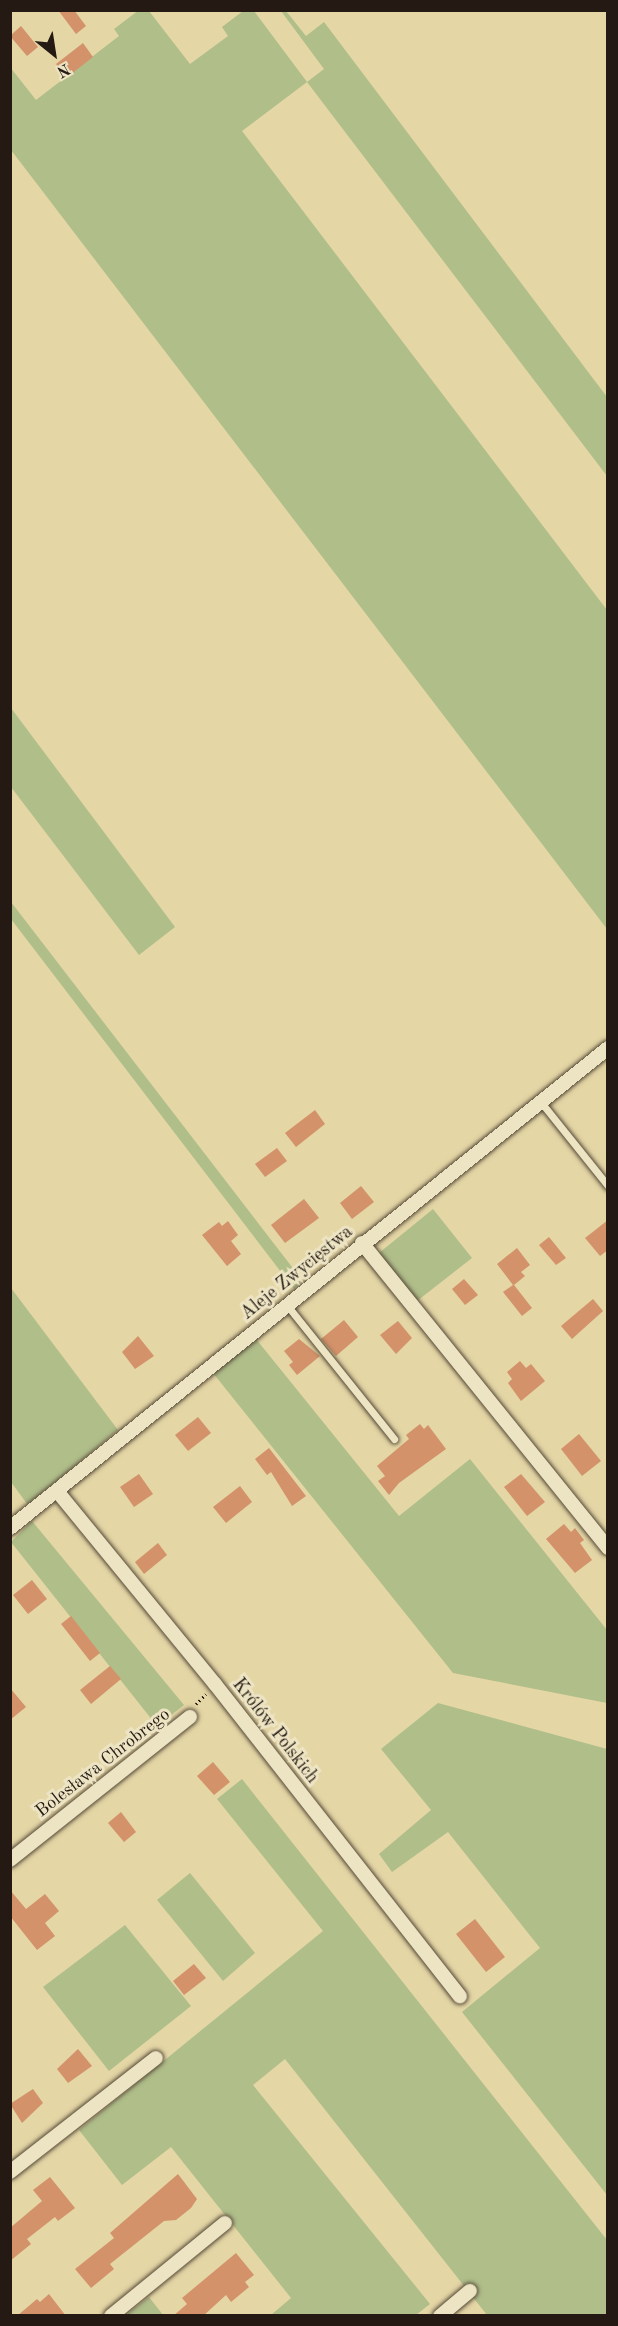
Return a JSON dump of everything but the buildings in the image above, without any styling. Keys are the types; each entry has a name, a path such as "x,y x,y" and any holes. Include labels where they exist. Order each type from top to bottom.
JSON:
{"street":[{"name":"Aleje Zwycięstwa","path":"10,1528 286,1304 608,1048"},
{"path":"362,1243 608,1548"},
{"name":"Królów Polskich","path":"57,1491 215,1684 460,1996"},
{"name":"Bolesława Chrobrego","path":"10,1860 190,1717"},
{"path":"10,2172 156,2058"},
{"path":"111,2316 225,2223"},
{"path":"440,2316 470,2291"}],"lane":[{"path":"540,1101 608,1186"},
{"path":"286,1304 394,1439"}],"path":[{"path":"190,1717 188,1713 215,1684"}],"green space":[{"path":"139,10 149,11 190,64 228,36 222,27 243,11 254,11 307,82 242,131 607,610 607,929 11,150 10,67 36,100 119,36 114,29"},
{"path":"281,11 286,11 306,36 324,22 607,397 607,476 307,82 324,69"},
{"path":"11,708 175,927 139,955 11,787"},
{"path":"11,902 302,1280 294,1289 11,919"},
{"path":"433,1209 472,1258 417,1301 379,1253"},
{"path":"11,1288 118,1430 28,1505 11,1482"},
{"path":"256,1339 399,1516 470,1459 607,1630 607,1703 453,1673 213,1373"},
{"path":"32,1521 184,1705 157,1726 11,1542"},
{"path":"438,1703 607,1749 607,2195 462,2012 540,1948 448,1832 392,1872 379,1854 431,1810 381,1749"},
{"path":"242,1779 607,2240 607,2315 487,2315 285,2059 253,2085 430,2304 416,2315 271,2315 291,2298 171,2147 122,2185 79,2130 323,1931 217,1799"},
{"path":"190,1873 255,1953 223,1981 157,1900"},
{"path":"125,1925 191,2006 109,2071 43,1987"},
{"path":"149,2297 163,2315 126,2315"}]}
